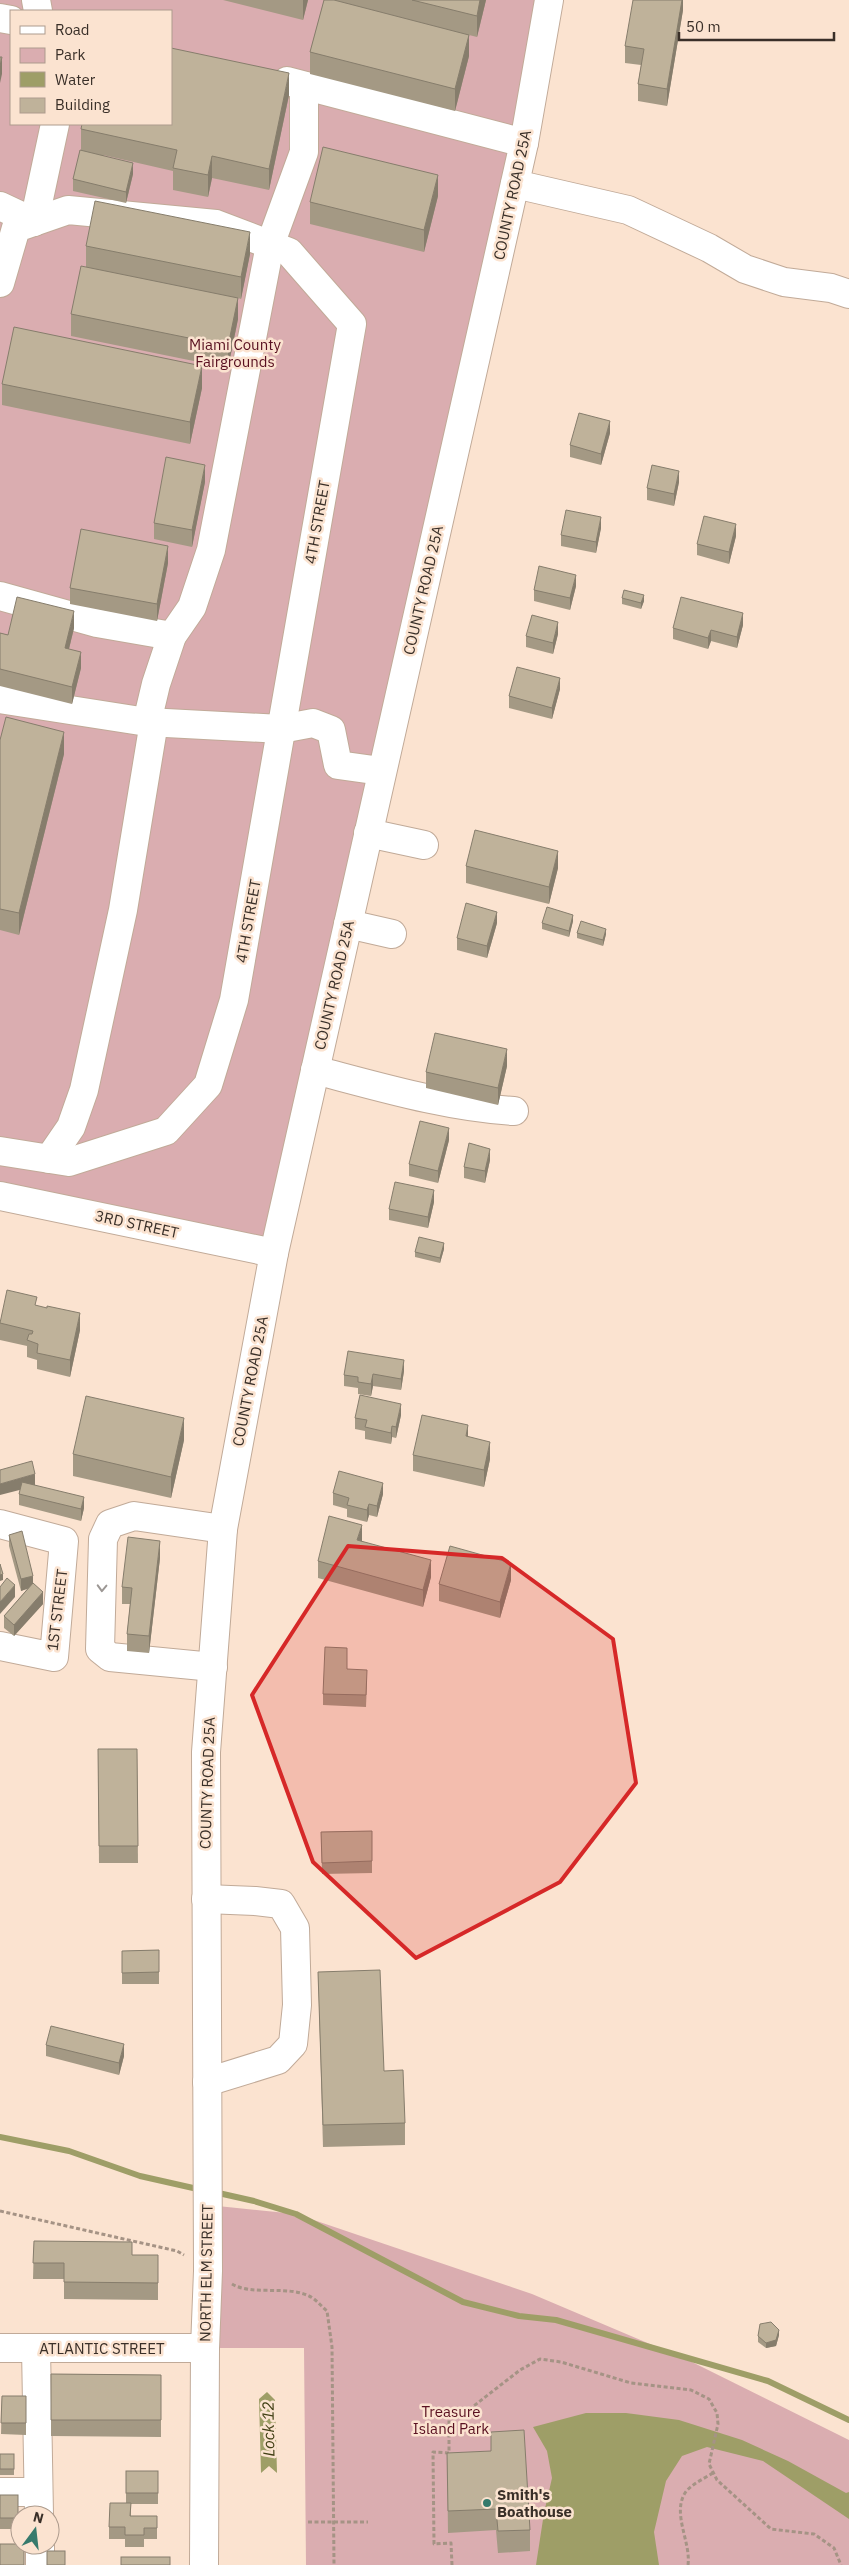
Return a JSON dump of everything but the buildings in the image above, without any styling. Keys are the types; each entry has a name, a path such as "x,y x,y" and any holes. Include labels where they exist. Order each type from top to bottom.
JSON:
{"main road":[{"name":"COUNTY ROAD 25A","path":"207,1981 206,1752 223,1528 274,1253 381,771 524,143 549,0"},
{"path":"258,74 524,143"},
{"path":"0,1151 49,1159 71,1128 84,1090 123,910 156,684 172,636 192,607 211,550 270,245 304,152 304,86"},
{"path":"0,206 34,222 54,125"},
{"path":"515,184 628,210 709,248 745,269 784,282 831,288 849,294"},
{"name":"4TH STREET","path":"0,284 16,228 68,210 216,224 290,252 352,324 234,1000 208,1084 166,1131 69,1162 49,1159"},
{"path":"0,596 97,623 172,636"},
{"path":"0,699 151,722 281,729 312,723 331,730 338,766 381,771"},
{"path":"368,833 424,845"},
{"path":"348,924 392,934"},
{"path":"315,1070 439,1100 489,1109 514,1111"},
{"name":"3RD STREET","path":"0,1196 274,1253"},
{"path":"213,1667 110,1657 100,1649 103,1540 110,1524 134,1516 223,1528"},
{"name":"1ST STREET","path":"0,1524 64,1541 54,1657 0,1646"},
{"path":"206,1899 281,1904 295,1928 297,2005 293,2044 278,2060 207,2082"},
{"name":"NORTH ELM STREET","path":"204,2565 205,2348 208,2271 207,1981"},
{"name":"ATLANTIC STREET","path":"0,2348 205,2348"},
{"path":"0,2492 39,2503 36,2348"}],"path":[{"path":"0,2211 177,2251 239,2288 278,2289 310,2296 327,2312 332,2348 334,2565"},
{"path":"452,2565 451,2543 434,2544 433,2452 449,2452 449,2413 466,2412 520,2370 540,2359 561,2362 631,2383 691,2390 709,2399 717,2413 718,2424 709,2464 717,2480 771,2529 814,2534 834,2548 840,2565"},
{"path":"688,2565 687,2536 680,2511 685,2492 713,2472"},
{"path":"308,2522 368,2522"}],"highlighted area":[{"path":"348,1546 502,1558 613,1639 636,1783 560,1882 416,1958 313,1862 252,1695"}],"green space":[{"name":"Miami County Fairgrounds","path":"0,0 549,0 274,1253 0,1196"},
{"name":"Treasure Island Park","path":"208,2205 296,2214 532,2294 690,2361 849,2440 849,2565 306,2565 304,2348 205,2348"}],"water":[{"name":"Lock 12","path":"267,2392 275,2400 277,2473 269,2466 261,2473 259,2399"},
{"path":"586,2413 626,2413 679,2420 742,2440 788,2461 846,2493 849,2492 849,2519 763,2461 707,2447 682,2456 666,2481 654,2532 659,2565 536,2565 544,2513 552,2478 547,2451 533,2427"}],"waterway":[{"path":"0,2137 69,2151 140,2176 202,2190"},
{"path":"214,2192 254,2201 296,2214 463,2302 519,2316 556,2320 768,2381 849,2420"}],"place":[{"name":"Smith's Boathouse","path":"487,2503"}]}
